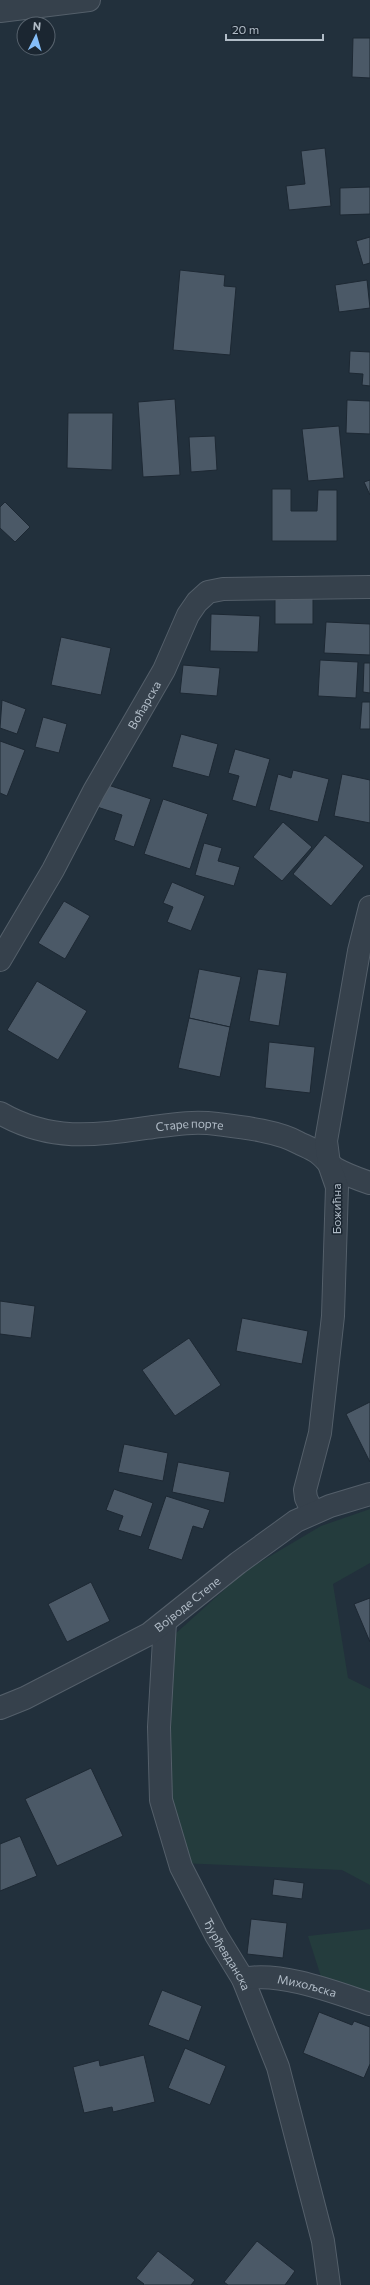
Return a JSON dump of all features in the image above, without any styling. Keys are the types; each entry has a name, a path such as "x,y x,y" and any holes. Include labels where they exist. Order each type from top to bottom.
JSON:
{"street":[{"path":"0,11 89,0"},
{"name":"Воћарска","path":"0,960 53,870 94,791 164,670 188,615 197,602 208,592 223,589 370,587"},
{"name":"Божићна","path":"313,1513 306,1498 305,1490 320,1433 333,1316 337,1187 329,1164 326,1141 329,1115 359,951 370,907"},
{"name":"Старе порте","path":"0,1113 20,1124 46,1132 76,1136 104,1135 178,1123 216,1124 284,1136 318,1153 329,1164 348,1175 370,1183"},
{"name":"Војводе Степе","path":"0,1708 25,1698 131,1644 166,1622 238,1563 283,1530 313,1513 370,1494"},
{"name":"Ђурђевданска","path":"166,1622 159,1727 161,1800 181,1867 216,1935 243,1979 278,2067 323,2241 329,2285"},
{"name":"Михољска","path":"243,1979 266,1976 325,1989 370,2004"}],"green space":[{"path":"370,1509 370,1563 333,1584 348,1678 370,1689 370,1885 342,1870 180,1863 161,1800 174,1635 245,1571 321,1526"},
{"path":"370,1929 370,2004 325,1989 308,1936"}],"building":[{"path":"353,38 370,38 370,78 352,77"},
{"path":"325,148 331,206 289,210 286,186 305,184 301,151"},
{"path":"370,187 370,214 340,215 340,188"},
{"path":"370,237 370,263 363,265 356,241"},
{"path":"180,270 225,275 224,286 236,287 230,355 173,350"},
{"path":"367,280 370,308 339,312 335,285"},
{"path":"350,351 370,352 370,386 362,385 363,374 349,373"},
{"path":"175,399 180,475 143,477 138,402"},
{"path":"347,400 370,401 370,434 346,433"},
{"path":"68,413 113,413 112,470 67,468"},
{"path":"339,426 344,478 308,481 302,429"},
{"path":"215,436 217,470 191,472 189,437"},
{"path":"370,480 370,495 364,482"},
{"path":"272,489 291,489 291,511 317,511 318,490 337,490 337,541 272,541"},
{"path":"5,502 30,527 15,542 0,528 0,507"},
{"path":"275,595 313,595 313,624 275,624"},
{"path":"211,614 260,616 258,652 210,651"},
{"path":"326,622 370,624 370,655 324,653"},
{"path":"61,637 111,648 101,695 51,685"},
{"path":"320,660 358,662 356,698 318,696"},
{"path":"364,663 370,663 370,693 363,692"},
{"path":"183,665 220,668 217,696 180,693"},
{"path":"2,700 26,709 17,734 0,728"},
{"path":"362,702 370,702 370,729 360,729"},
{"path":"43,717 67,724 59,753 35,747"},
{"path":"181,734 218,744 209,777 172,767"},
{"path":"0,741 25,750 7,796 0,793"},
{"path":"235,749 270,759 256,807 232,800 239,776 228,773"},
{"path":"293,770 329,779 318,822 269,810 278,774 291,778"},
{"path":"342,774 370,780 370,823 334,816"},
{"path":"105,784 151,799 134,847 114,840 122,815 97,807"},
{"path":"163,799 208,814 190,869 144,854"},
{"path":"283,822 312,847 282,881 253,857"},
{"path":"325,835 364,866 331,906 293,874"},
{"path":"204,843 222,848 218,861 240,867 234,886 195,875"},
{"path":"172,882 205,896 191,931 167,922 173,907 163,903"},
{"path":"64,901 90,916 65,959 38,943"},
{"path":"199,969 241,977 230,1027 189,1018"},
{"path":"258,969 287,973 279,1026 249,1021"},
{"path":"37,981 87,1011 58,1060 7,1030"},
{"path":"189,1018 230,1027 220,1077 178,1068"},
{"path":"269,1042 315,1047 310,1093 265,1088"},
{"path":"0,1301 35,1306 31,1338 0,1334"},
{"path":"242,1318 308,1331 302,1364 236,1351"},
{"path":"189,1338 221,1385 175,1416 142,1370"},
{"path":"370,1402 370,1462 346,1414"},
{"path":"124,1444 168,1453 163,1481 118,1472"},
{"path":"178,1462 230,1472 224,1503 172,1492"},
{"path":"114,1489 153,1503 141,1537 118,1530 123,1516 106,1510"},
{"path":"166,1496 210,1510 203,1529 193,1526 182,1560 148,1549"},
{"path":"91,1582 110,1621 67,1642 48,1604"},
{"path":"370,1598 370,1642 354,1604"},
{"path":"91,1768 123,1836 57,1866 25,1799"},
{"path":"20,1836 37,1876 0,1891 0,1844"},
{"path":"274,1879 304,1883 302,1899 272,1895"},
{"path":"251,1919 287,1923 283,1958 247,1954"},
{"path":"162,1990 202,2006 189,2041 148,2025"},
{"path":"319,2012 352,2025 354,2021 370,2027 370,2064 364,2078 303,2053"},
{"path":"185,2048 226,2066 210,2105 168,2088"},
{"path":"144,2055 155,2102 113,2112 112,2107 84,2113 73,2067 99,2060 100,2066"},
{"path":"257,2241 295,2271 285,2285 228,2285 224,2282"},
{"path":"158,2251 195,2280 191,2285 143,2285 144,2284 136,2278"}]}
